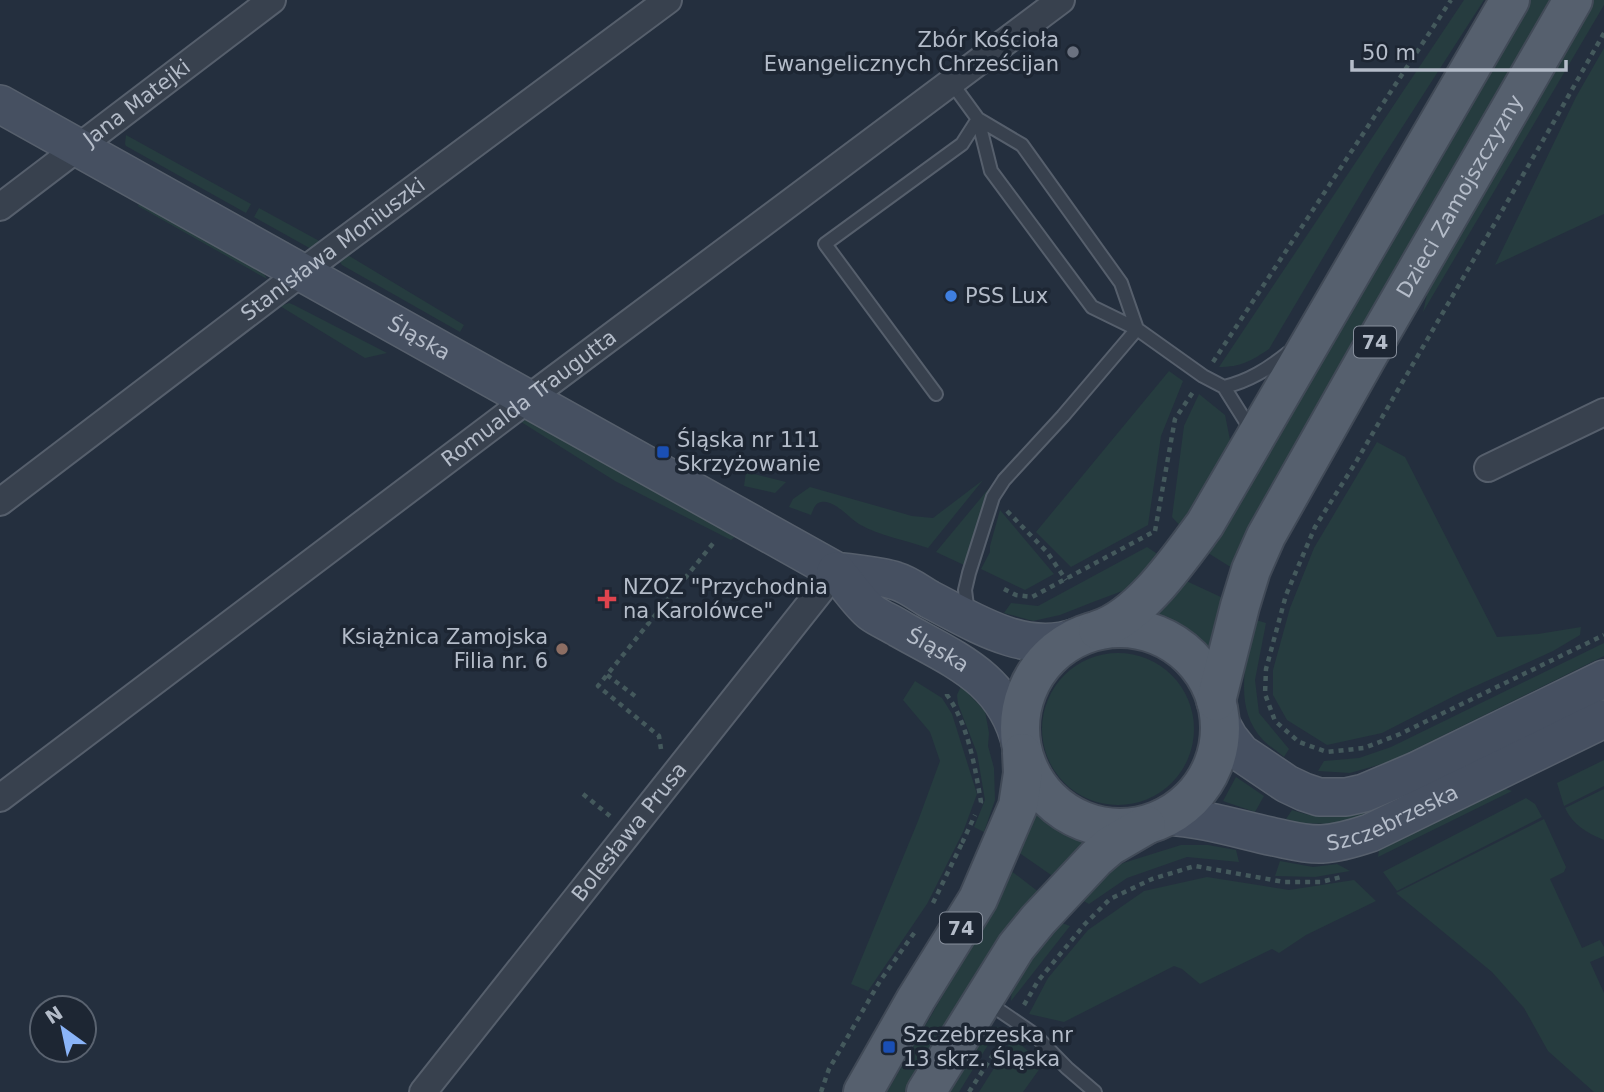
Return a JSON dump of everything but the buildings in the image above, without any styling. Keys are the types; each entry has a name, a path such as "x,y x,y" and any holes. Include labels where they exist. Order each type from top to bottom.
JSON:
{"main road":[{"name":"74","path":"863,1092 978,899 1018,806 1023,773 1021,712 1031,682 1043,664 1058,649 1120,621 1133,610 1205,524 1510,0"},
{"name":"Dzieci Zamojszczyzny","path":"1218,711 1240,606 1251,570 1266,536 1573,0"},
{"path":"1087,634 1119,628 1141,630 1180,648 1196,663 1208,680 1218,711"},
{"name":"74","path":"926,1092 999,1010 1016,947 1058,897 1110,846 1159,820 1188,801 1200,788 1216,757 1219,739 1218,711"},
{"name":"74","path":"1021,748 1037,785 1051,801 1068,814 1109,828 1130,827 1159,820"}],"street":[{"name":"Jana Matejki","path":"0,207 272,0"},
{"name":"Stanisława Moniuszki","path":"0,502 302,272 668,0"},
{"name":"Romualda Traugutta","path":"4,786 528,399 1061,0"},
{"name":"Śląska","path":"0,104 836,571 896,581 968,620 1013,638 1038,643 1058,643 1087,634"},
{"path":"1488,468 1604,411"},
{"name":"Śląska","path":"836,571 870,612 955,660 987,683 1013,717 1021,748"},
{"name":"Bolesława Prusa","path":"423,1092 836,571"},
{"name":"Szczebrzeska","path":"1159,820 1188,817 1290,841 1320,844 1370,833 1518,741 1604,678"},
{"name":"Szczebrzeska","path":"1218,711 1229,738 1241,753 1287,784 1319,797 1346,797 1364,793 1518,741 1604,719"}],"lane":[{"path":"951,82 978,119 991,171 1092,307 1137,329 1203,376 1224,387 1255,438"},
{"path":"978,119 1022,145 1121,283 1137,329"},
{"path":"936,394 825,244 962,144 978,119"},
{"path":"1224,387 1258,375 1320,326"},
{"path":"968,620 965,590 998,488 1137,329"},
{"path":"999,1010 1034,1034 1095,1092"}],"path":[{"path":"1004,589 1016,595 1032,597 1155,531 1175,419 1451,0"},
{"path":"1604,33 1356,462 1315,527 1283,604 1266,669 1265,694 1275,721 1298,742 1326,752 1364,748 1400,734 1604,635"},
{"path":"1026,530 1066,580"},
{"path":"662,753 659,736 598,686 718,537"},
{"path":"607,675 639,699"},
{"path":"928,913 981,802 974,763 956,708 947,695 950,688"},
{"path":"583,794 611,817"},
{"path":"963,841 971,844"},
{"path":"969,1092 999,1010 1038,981 1085,924 1110,899"},
{"path":"821,1092 829,1069 880,981 920,925"}],"green space":[{"path":"1464,0 1484,0 1376,168 1269,349 1246,363 1219,367"},
{"path":"1531,0 1557,0 1232,568 1205,551"},
{"path":"1592,0 1604,0 1604,5 1423,312 1431,277"},
{"path":"1604,48 1604,214 1495,265 1576,97"},
{"path":"126,135 251,204 246,213 126,146"},
{"path":"140,202 262,270 267,279 138,206"},
{"path":"259,208 323,243 313,250 254,217"},
{"path":"346,254 464,325 460,332 342,265 341,258"},
{"path":"289,303 387,353 365,358 280,306"},
{"path":"1169,371 1183,381 1161,436 1148,525 1071,567 1036,532"},
{"path":"1199,394 1225,415 1231,445 1182,528 1172,517 1184,426"},
{"path":"525,418 736,536 731,540 615,481 518,420"},
{"path":"1377,442 1405,457 1497,637 1581,627 1580,635 1553,651 1458,694 1382,733 1327,745 1287,720 1273,695 1273,670 1290,608 1314,548"},
{"path":"746,472 786,482 775,493 744,486"},
{"path":"983,480 928,548 867,528 831,503 819,503 811,515 789,507 793,499 810,487 912,516 933,518"},
{"path":"990,487 964,565 936,552"},
{"path":"1000,510 1054,574 1025,590 981,569 990,552"},
{"path":"1147,547 1159,555 1125,590 1060,615 1033,621 1004,613 1011,603 1038,606"},
{"path":"1182,579 1223,598 1212,651 1181,631 1147,616"},
{"path":"1256,620 1266,623 1255,680 1259,713 1289,749 1284,757 1263,740 1247,713 1244,681"},
{"path":"1604,643 1604,656 1389,762 1350,773 1318,771 1324,761 1359,758 1391,747"},
{"path":"1118,653 1147,658 1172,675 1189,700 1194,729 1189,758 1172,783 1147,800 1118,805 1089,800 1064,783 1047,758 1042,729 1047,700 1064,675 1089,658"},
{"path":"915,681 942,698 952,714 977,794 963,832 927,904 868,991 851,984 940,761 930,732 903,700"},
{"path":"961,686 985,711 989,733 988,746 994,768 995,800 984,832 974,827 985,800 977,753 958,704 957,695"},
{"path":"1604,760 1604,786 1564,806 1557,783"},
{"path":"1462,771 1367,817 1332,824 1301,823 1286,819 1292,810 1309,815 1340,815"},
{"path":"1236,777 1264,796 1255,812 1223,801"},
{"path":"1499,789 1512,791 1378,857 1381,846"},
{"path":"1604,789 1604,840 1581,828 1565,808"},
{"path":"1526,798 1535,804 1542,817 1397,891 1383,872"},
{"path":"1037,806 1062,828 1093,838 1054,877 1018,852"},
{"path":"1544,819 1566,867 1564,872 1550,879 1582,948 1600,940 1604,947 1604,956 1590,962 1604,993 1604,1092 1594,1092 1548,1051 1524,1008 1492,972 1396,893"},
{"path":"1181,845 1208,845 1236,850 1239,862 1187,857 1127,878 1089,904 1080,899 1120,864"},
{"path":"1280,861 1313,867 1337,864 1350,871 1315,877 1275,876"},
{"path":"1010,870 1040,893 907,1092 887,1092 977,936"},
{"path":"1207,877 1289,890 1354,880 1376,901 1306,935 1279,953 1272,949 1200,984 1174,966 1064,1022 1029,1014 1048,978 1088,930 1144,891"},
{"path":"1059,922 1070,926 1011,1001 1012,987"},
{"path":"988,1026 999,1027 959,1092 946,1092"},
{"path":"1013,1038 1043,1064 1023,1092 979,1092"}],"place":[{"name":"Zbór Kościoła Ewangelicznych Chrześcijan","path":"1073,52"},
{"name":"PSS Lux","path":"951,296"},
{"name":"Śląska nr 111 Skrzyżowanie","path":"663,452"},
{"name":"NZOZ \"Przychodnia na Karolówce\"","path":"607,599"},
{"name":"Książnica Zamojska Filia nr. 6","path":"562,649"},
{"name":"Szczebrzeska nr 13 skrz. Śląska","path":"889,1047"}]}
